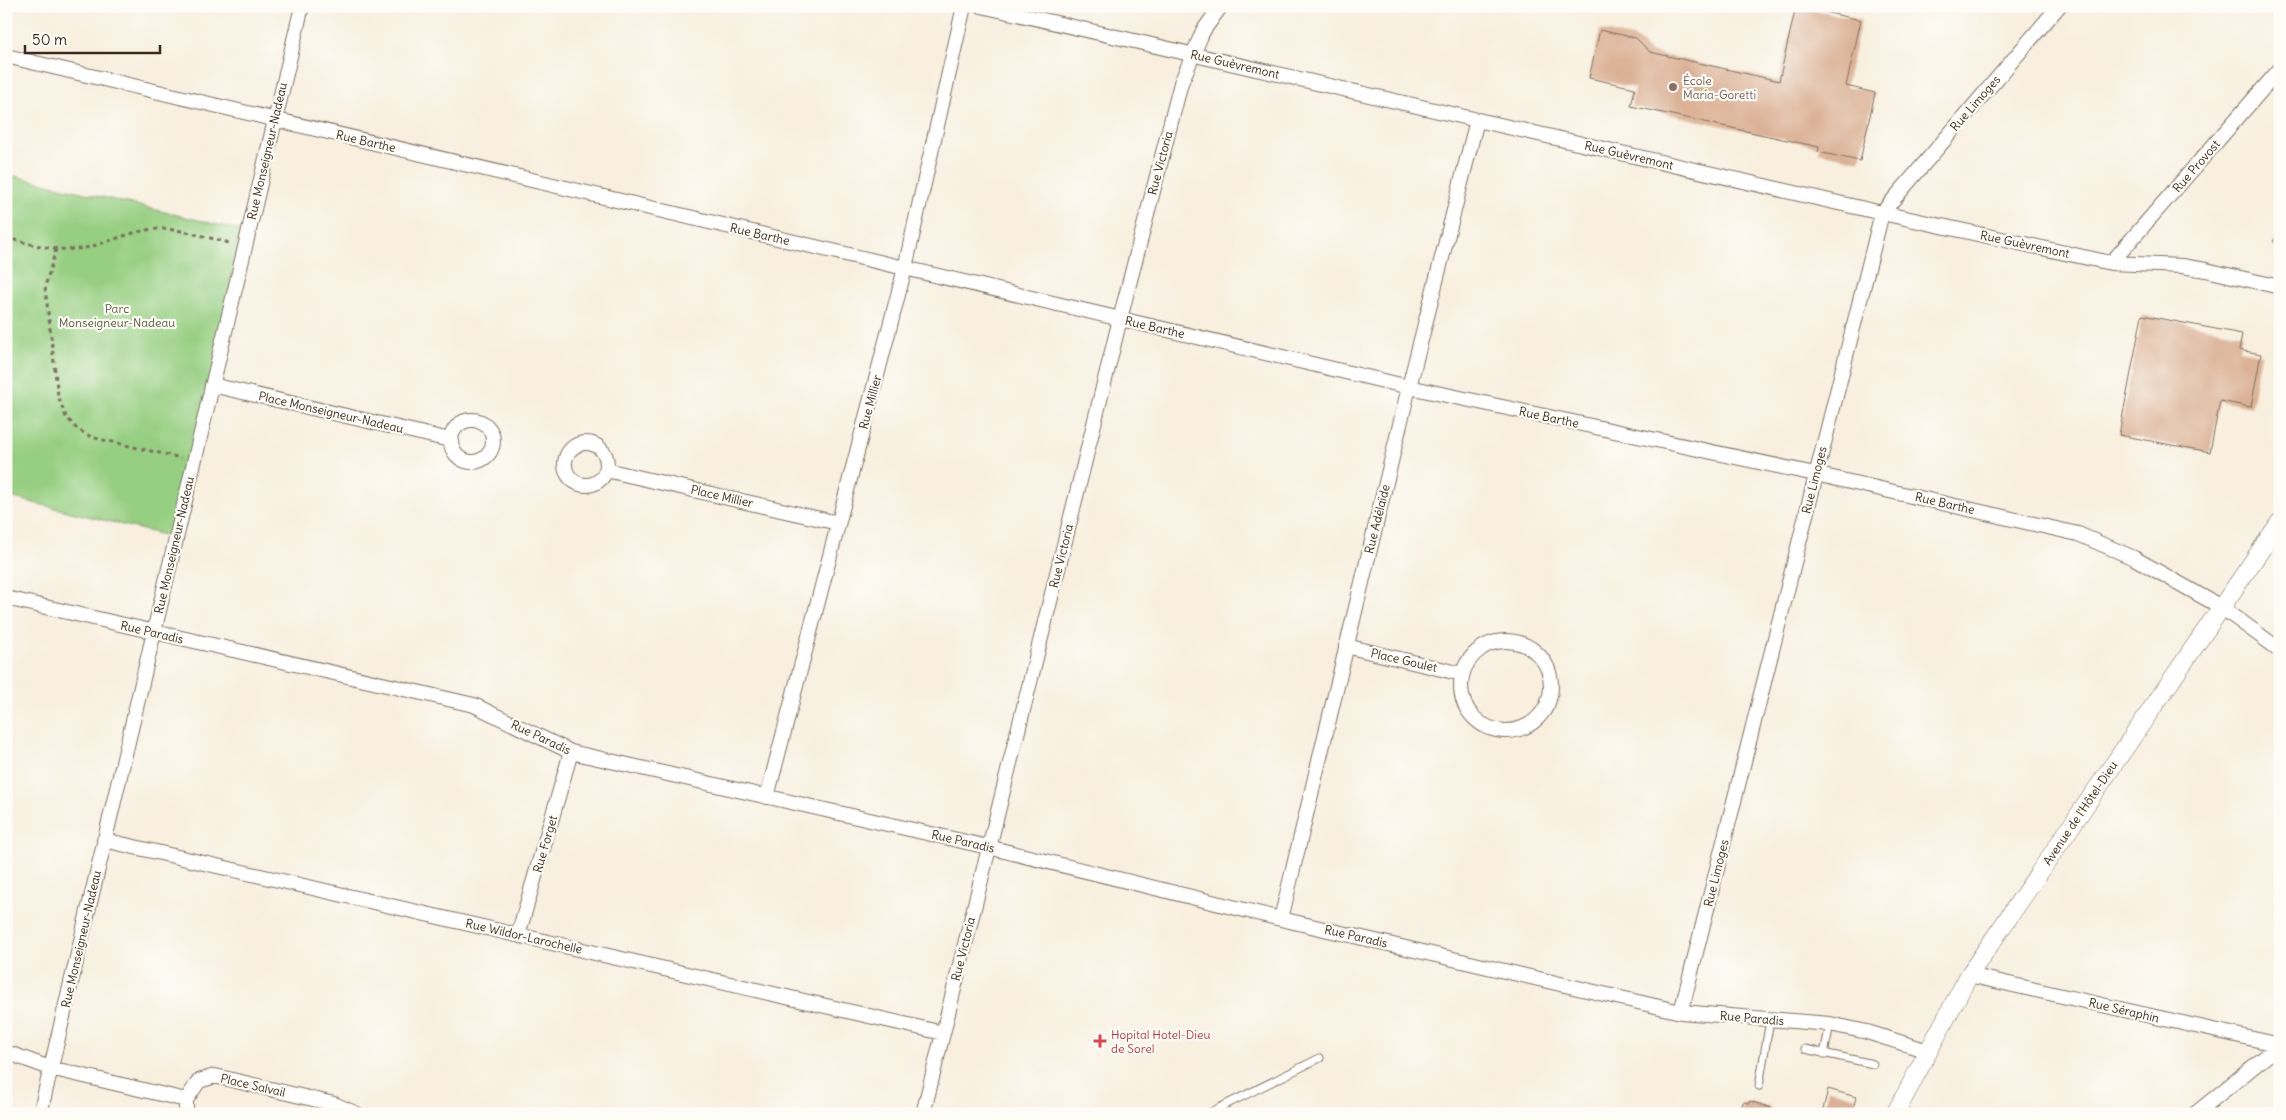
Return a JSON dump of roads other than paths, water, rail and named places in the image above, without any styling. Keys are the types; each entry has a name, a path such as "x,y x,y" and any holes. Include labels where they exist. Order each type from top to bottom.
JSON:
{"street":[{"name":"Rue Monseigneur-Nadeau","path":"40,1114 302,6"},
{"name":"Rue Millier","path":"767,797 904,268 964,6"},
{"name":"Rue Guèvremont","path":"982,6 1882,213 2112,263 2158,264 2198,269 2280,287"},
{"name":"Rue Victoria","path":"922,1114 1120,319 1181,83 1203,31 1221,6"},
{"name":"Rue Limoges","path":"1681,1012 1882,213 2059,6"},
{"name":"Rue Barthe","path":"6,56 1409,387 1816,474 2078,534 2134,558 2220,607 2280,650"},
{"name":"Rue Provost","path":"2112,263 2280,69"},
{"name":"Rue Adélaïde","path":"1281,919 1409,387 1477,120"},
{"name":"Place Monseigneur-Nadeau","path":"212,385 450,440"},
{"name":"Place Millier","path":"606,470 838,523"},
{"name":"Avenue de l'Hôtel-Dieu","path":"1895,1114 1969,975 2280,522"},
{"name":"Rue Paradis","path":"6,598 474,704 572,752 988,847 1281,919 1681,1012 1830,1024 1867,1032 1928,1051"},
{"path":"1508,641 1523,644 1536,652 1546,663 1551,678 1551,693 1547,707 1538,719 1526,728 1511,732 1496,731 1482,726 1471,716 1464,704 1460,689 1462,674 1468,660 1479,649 1508,641"},
{"name":"Place Goulet","path":"1346,646 1462,674"},
{"name":"Rue Forget","path":"518,935 572,752"},
{"name":"Rue Wildor-Larochelle","path":"104,840 943,1033"},
{"name":"Rue Séraphin","path":"1969,975 2280,1045"},
{"path":"2195,1114 2280,1045"},
{"name":"Place Salvail","path":"6,1052 50,1068 186,1107 199,1081 215,1076 334,1104 357,1114"}],"lane":[{"path":"1759,1086 1770,1020"},
{"path":"1824,1054 1830,1024"},
{"path":"1805,1049 1873,1064"},
{"path":"1206,1114 1320,1058"}],"place":[{"name":"École Maria-Goretti","path":"1673,87"},
{"name":"Hopital Hotel-Dieu de Sorel","path":"1100,1041"}],"park label":[{"name":"Parc Monseigneur-Nadeau","path":"117,315"}]}
